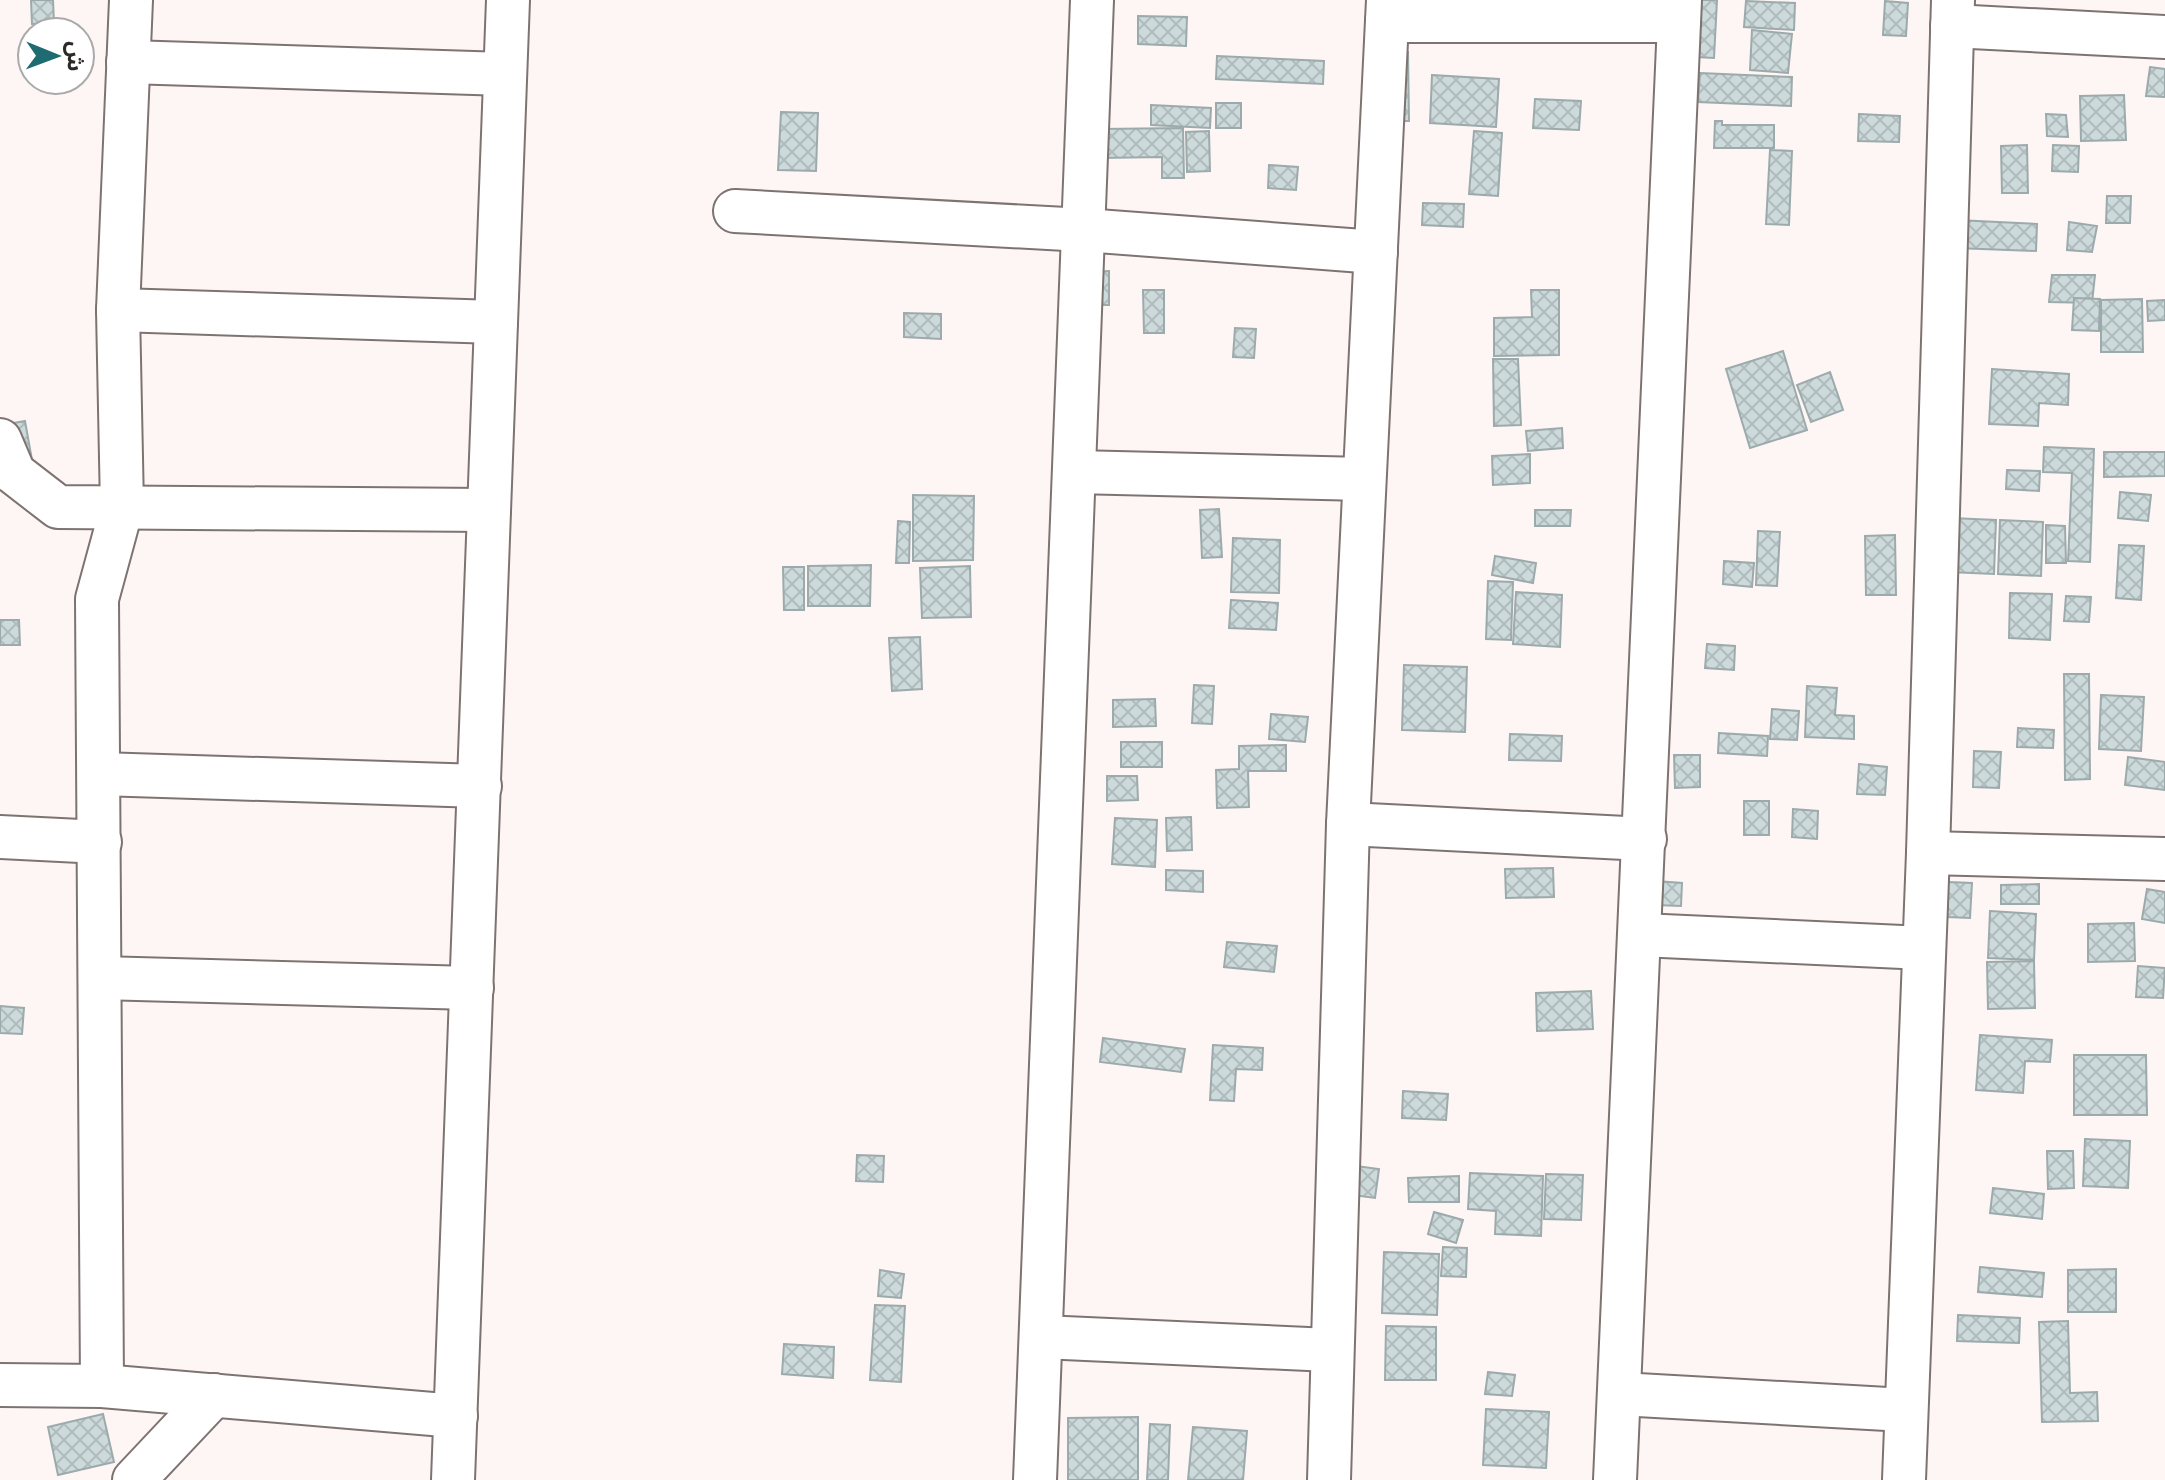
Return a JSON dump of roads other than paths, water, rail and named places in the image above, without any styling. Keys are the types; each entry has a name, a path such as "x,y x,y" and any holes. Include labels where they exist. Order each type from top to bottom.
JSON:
{"street":[{"path":"102,1386 97,599 122,507 118,310 131,0"},
{"path":"453,1480 508,0"},
{"path":"1035,1480 1092,0"},
{"path":"1329,1480 1330,1350 1348,824 1387,10 1679,10 1615,1480"},
{"path":"1904,1480 1928,853 1952,13 2165,37"},
{"path":"128,62 505,74"},
{"path":"735,211 1084,230 1376,252"},
{"path":"118,310 496,322"},
{"path":"0,440 14,473 58,507 489,510"},
{"path":"1075,472 1364,479"},
{"path":"100,774 480,786"},
{"path":"1348,824 1645,839"},
{"path":"0,837 100,842"},
{"path":"1928,853 2165,859"},
{"path":"1641,935 1924,948"},
{"path":"100,978 472,988"},
{"path":"1042,1337 1330,1350"},
{"path":"0,1385 102,1386 456,1416"},
{"path":"1620,1394 1905,1410"},
{"path":"134,1480 214,1395"}]}
